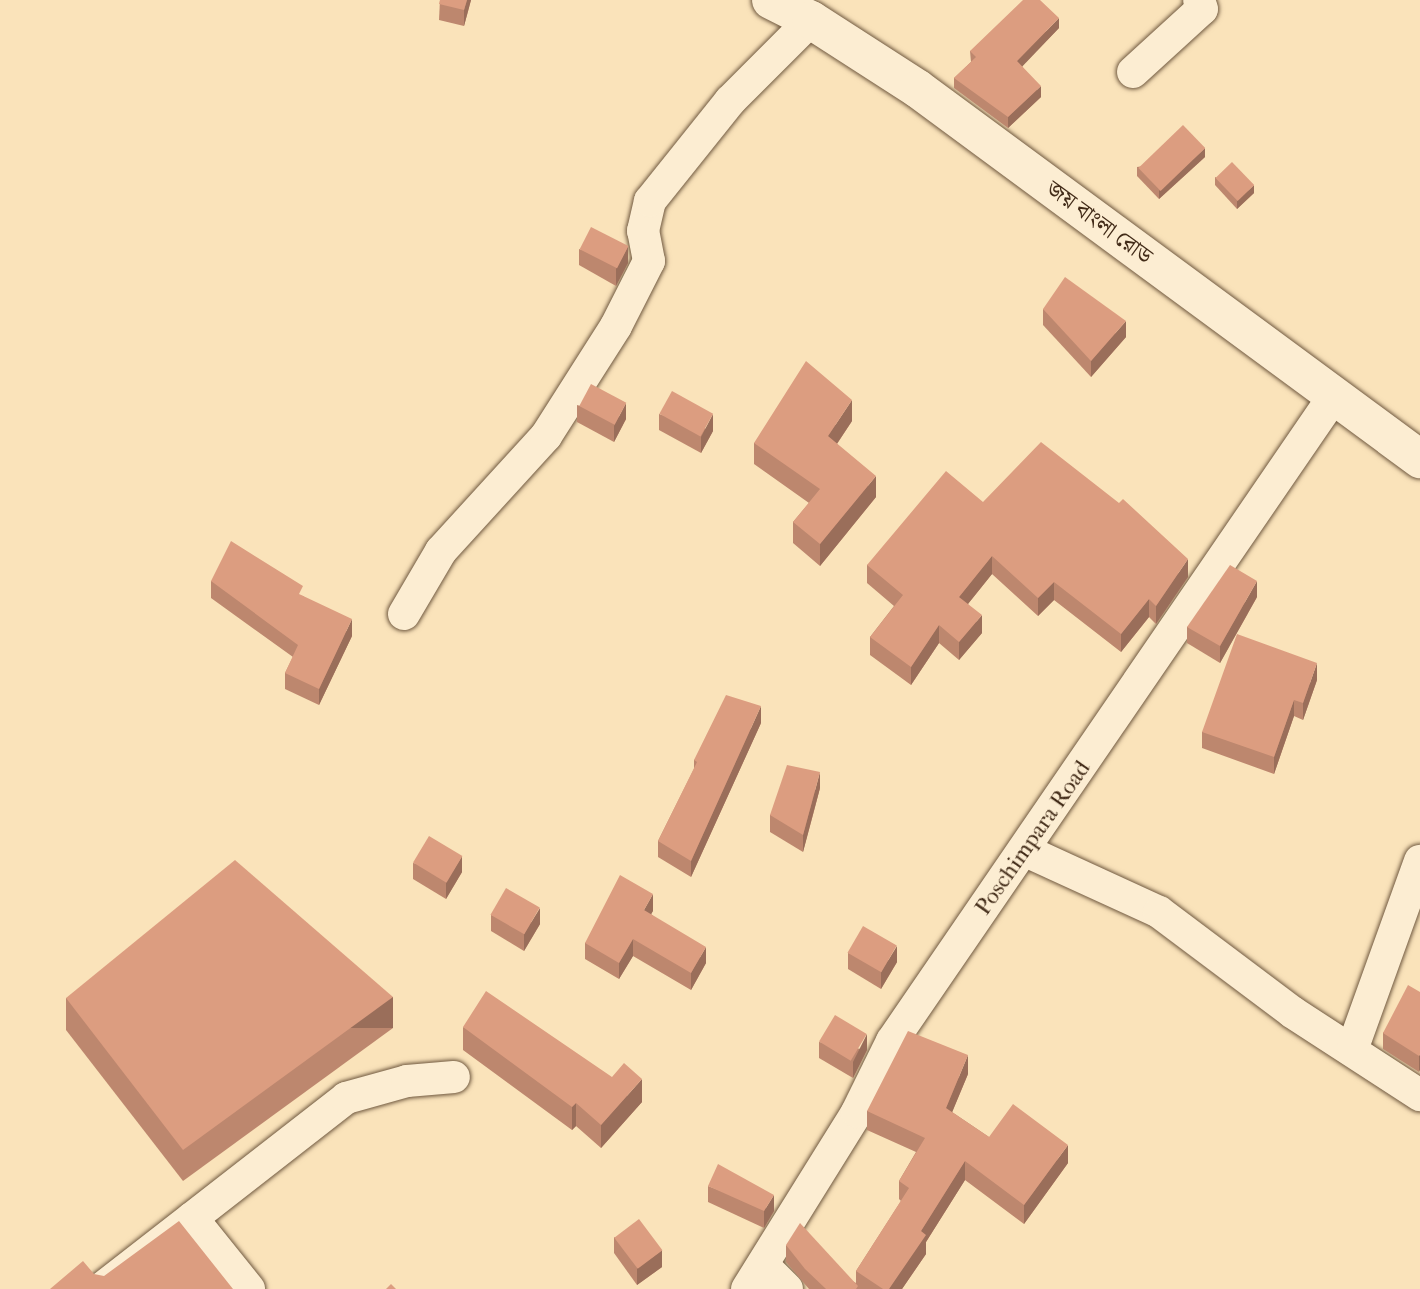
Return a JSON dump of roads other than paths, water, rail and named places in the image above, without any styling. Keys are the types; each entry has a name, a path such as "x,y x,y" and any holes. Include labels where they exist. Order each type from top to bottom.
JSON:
{"street":[{"name":"জয় বাংলা রোড","path":"771,0 811,20 918,89 1420,459"},
{"path":"1133,72 1202,9 1199,0"},
{"path":"404,614 441,551 546,436 616,326 649,261 643,232 650,201 730,101 811,20"},
{"name":"Poschimpara Road","path":"766,1282 868,1092 892,1041 1026,851 1334,396"},
{"path":"1026,851 1159,912 1292,1012 1353,1047 1420,1095"},
{"path":"1353,1047 1420,861"},
{"path":"101,1289 346,1098 407,1081 454,1077"},
{"path":"192,1217 248,1289"}]}
